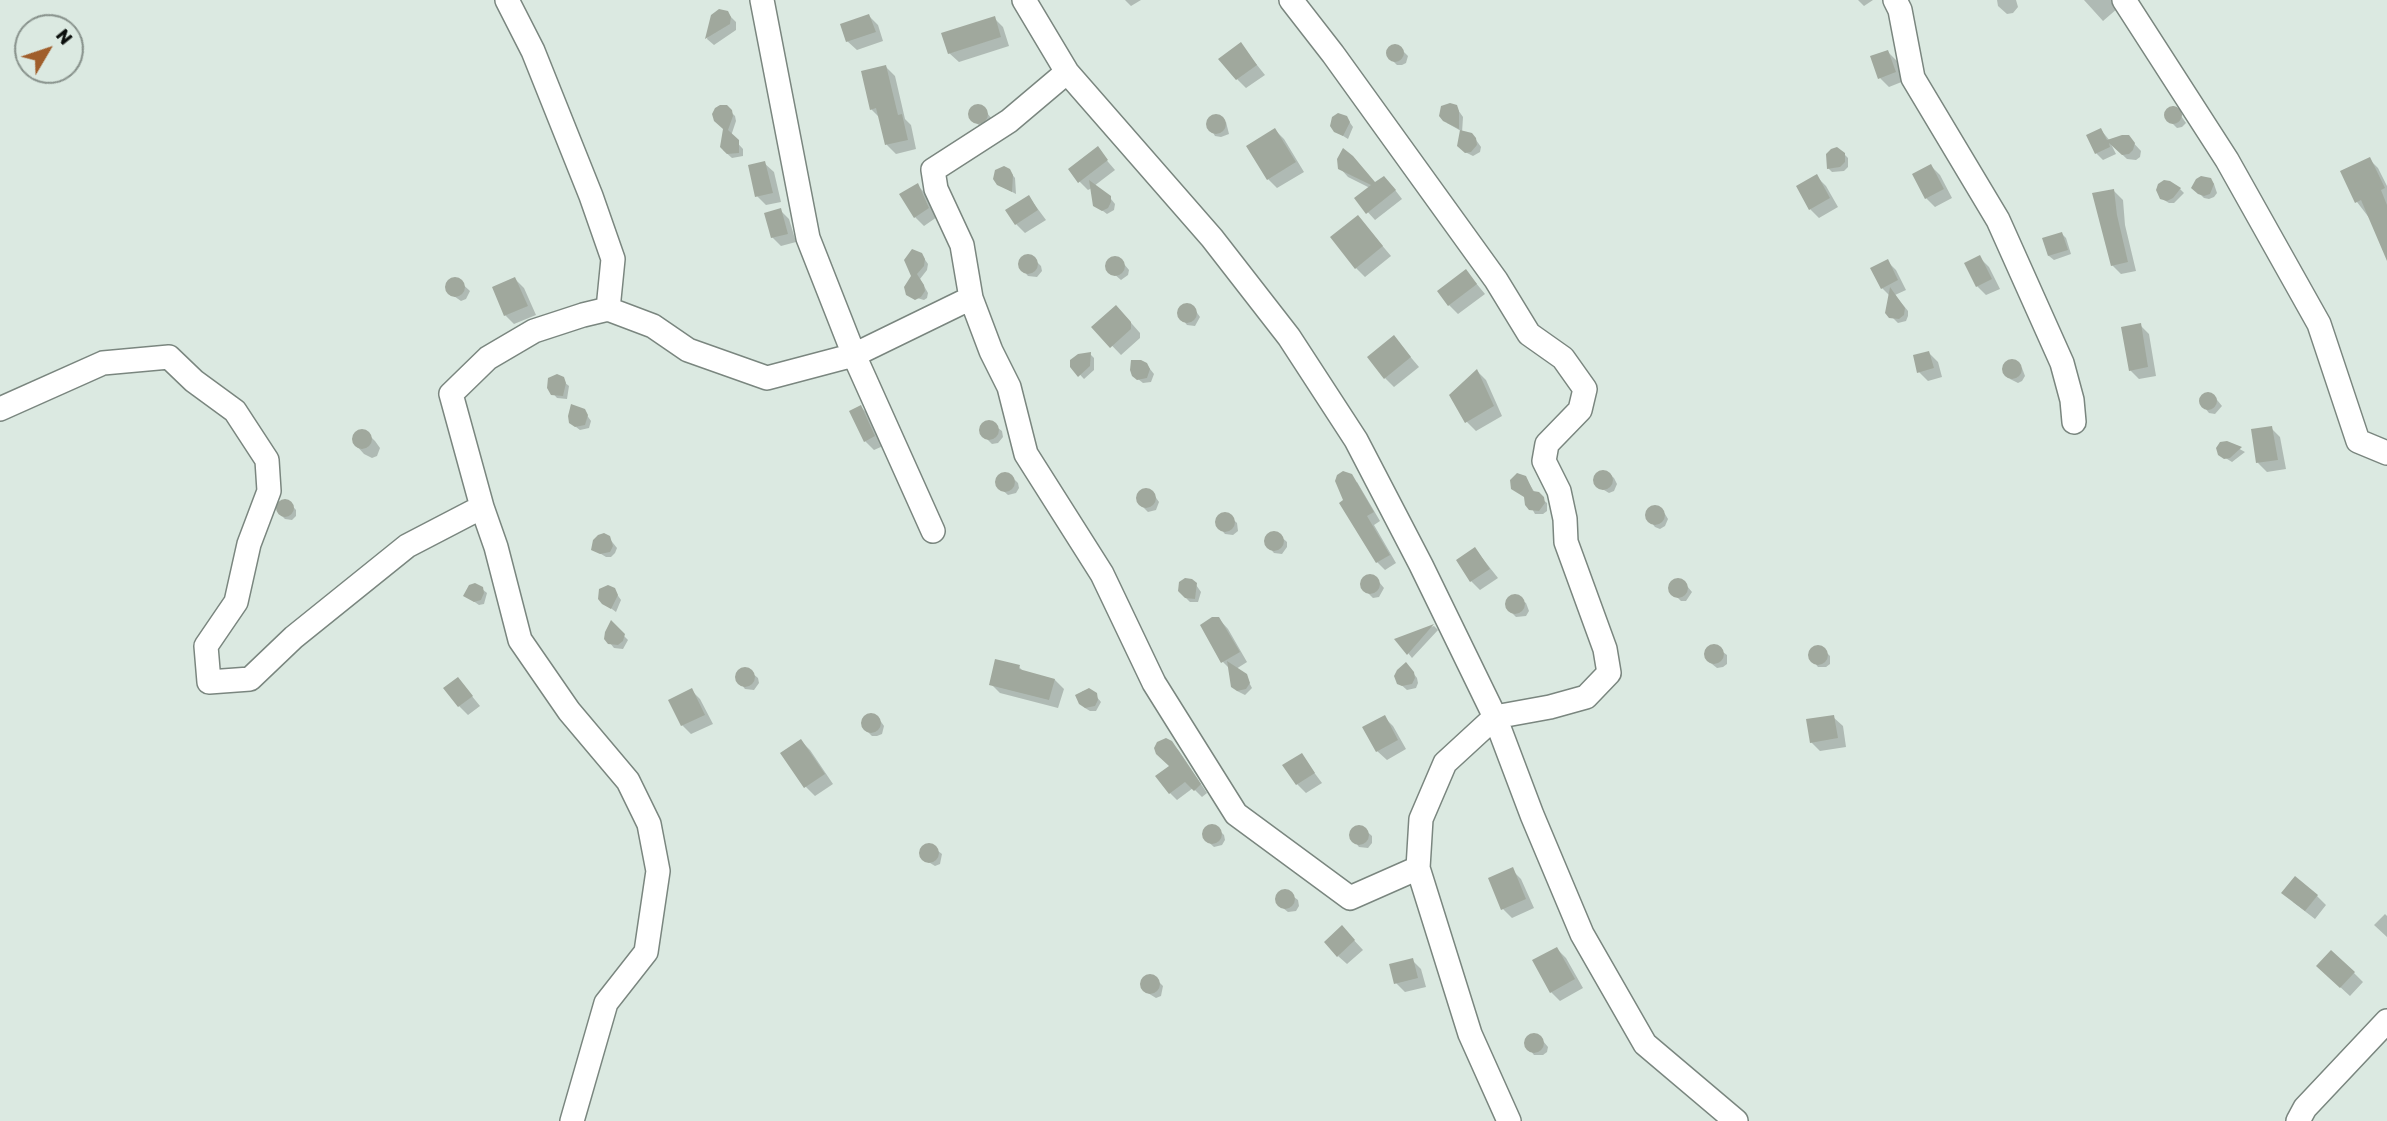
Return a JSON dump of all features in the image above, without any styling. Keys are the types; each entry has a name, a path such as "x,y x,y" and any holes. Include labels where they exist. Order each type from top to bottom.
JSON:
{"street":[{"path":"507,0 533,51 613,259 608,309"},
{"path":"762,0 808,237 853,355 933,531"},
{"path":"1024,0 1067,72 1212,238 1289,337 1356,440 1495,717 1532,815 1582,934 1645,1044 1736,1121"},
{"path":"1291,0 1496,280 1529,334 1563,358 1585,389 1580,410 1547,444 1544,461 1559,491 1565,519 1566,542 1605,649 1609,673 1586,697 1495,717 1446,763 1421,819 1418,867 1470,1034 1509,1121"},
{"path":"1895,0 1900,10 1913,78 1998,220 2062,363 2072,400 2074,422"},
{"path":"2124,0 2227,160 2319,324 2358,441 2387,453"},
{"path":"1067,72 1009,121 933,170 936,189 962,244 971,298 991,351 1009,387 1027,454 1102,574 1154,683 1236,814 1350,898 1418,867"},
{"path":"572,1121 606,1003 646,952 658,872 649,824 628,780 569,711 520,640 451,394 488,358 534,331 608,309 653,326 688,350 767,378 853,355 971,298"},
{"path":"0,409 103,363 169,357 194,381 235,411 267,460 269,491 249,544 236,602 206,646 209,682 250,679 294,637 407,546 482,507"},
{"path":"2298,1121 2305,1108 2387,1021"}],"building":[{"path":"719,9 728,11 730,24 705,39 711,15"},
{"path":"869,14 876,32 846,42 840,24"},
{"path":"995,16 1001,37 948,54 941,33"},
{"path":"1241,42 1257,65 1236,80 1218,59"},
{"path":"1395,44 1401,47 1404,53 1401,59 1395,62 1389,59 1386,53 1389,47"},
{"path":"1888,50 1896,72 1878,79 1870,56"},
{"path":"886,65 898,115 902,114 908,140 885,145 876,108 870,110 861,71"},
{"path":"1450,103 1457,105 1459,129 1439,116 1441,106"},
{"path":"978,104 985,107 988,114 985,121 978,124 971,121 968,114 971,107"},
{"path":"720,105 727,105 732,110 733,116 728,130 739,140 739,153 727,154 720,147 723,129 714,121 712,114"},
{"path":"2169,106 2177,106 2182,115 2180,122 2169,124 2164,119 2164,111"},
{"path":"1338,113 1347,116 1350,122 1343,136 1334,132 1330,126 1332,117"},
{"path":"1212,114 1220,114 1226,124 1220,134 1212,134 1206,128 1206,120"},
{"path":"1275,128 1296,162 1267,180 1246,146"},
{"path":"2101,128 2107,140 2129,135 2135,143 2133,150 2122,155 2109,143 2110,147 2095,154 2086,135"},
{"path":"1460,130 1472,133 1476,138 1477,145 1471,152 1465,153 1457,146"},
{"path":"1098,146 1108,160 1078,183 1068,169"},
{"path":"1837,147 1845,153 1845,162 1840,167 1827,169 1826,154"},
{"path":"1343,148 1375,182 1384,176 1396,190 1366,214 1354,198 1371,185 1338,169 1337,159"},
{"path":"2370,157 2385,188 2381,190 2387,205 2387,261 2361,200 2355,203 2340,171"},
{"path":"765,161 773,193 755,197 748,165"},
{"path":"1931,164 1944,189 1925,199 1912,174"},
{"path":"1004,166 1010,169 1013,175 1012,192 997,185 993,179 995,170"},
{"path":"1817,174 1830,198 1809,210 1796,186"},
{"path":"2201,176 2211,178 2214,184 2210,194 2204,196 2191,188"},
{"path":"1089,180 1111,196 1108,208 1102,211 1093,206"},
{"path":"2164,180 2181,188 2167,201 2160,199 2156,190 2158,184"},
{"path":"918,183 929,208 914,218 899,194"},
{"path":"2114,189 2128,262 2111,266 2092,193"},
{"path":"1029,195 1038,210 1015,225 1005,210"},
{"path":"781,208 788,234 771,238 764,213"},
{"path":"1358,215 1383,246 1355,269 1330,237"},
{"path":"2062,232 2068,250 2048,256 2042,238"},
{"path":"912,249 922,253 925,259 924,266 917,274 925,291 915,300 906,295 904,287 911,276 904,260"},
{"path":"1028,254 1035,257 1038,264 1035,271 1028,274 1021,271 1018,264 1021,257"},
{"path":"1980,255 1992,279 1976,287 1964,263"},
{"path":"1111,256 1119,256 1125,266 1119,276 1111,276 1105,270 1105,262"},
{"path":"1888,259 1898,280 1881,289 1870,268"},
{"path":"1466,269 1477,284 1448,306 1437,291"},
{"path":"451,277 459,277 465,287 459,297 451,297 445,291 445,283"},
{"path":"515,277 528,306 504,316 492,287"},
{"path":"1890,287 1905,308 1904,315 1899,319 1889,318 1885,313"},
{"path":"1187,303 1194,306 1197,313 1194,320 1187,323 1180,320 1177,313 1180,306"},
{"path":"1116,305 1131,322 1131,329 1110,348 1091,327"},
{"path":"2141,323 2148,367 2129,371 2121,327"},
{"path":"1394,335 1411,357 1384,379 1367,357"},
{"path":"1929,351 1934,368 1917,373 1913,355"},
{"path":"1091,352 1090,366 1078,377 1070,367 1070,360 1078,354"},
{"path":"2012,359 2019,362 2022,369 2019,376 2012,379 2005,376 2002,369 2005,362"},
{"path":"1131,360 1147,363 1150,369 1147,378 1137,380 1132,376"},
{"path":"1477,369 1494,406 1465,423 1449,395"},
{"path":"557,374 564,377 566,383 563,396 551,395 547,388 548,378"},
{"path":"2204,392 2212,392 2217,401 2215,408 2204,410 2199,405 2199,397"},
{"path":"571,404 585,409 588,415 585,425 575,427 569,423"},
{"path":"861,405 875,436 864,442 849,411"},
{"path":"989,420 996,423 999,430 996,437 989,440 982,437 979,430 982,423"},
{"path":"2272,426 2278,460 2256,463 2251,429"},
{"path":"362,429 369,432 372,439 369,446 362,449 355,446 352,439 355,432"},
{"path":"2227,441 2242,447 2230,458 2224,459 2218,455 2216,448 2220,442"},
{"path":"1603,470 1610,473 1613,480 1610,487 1603,490 1596,487 1593,480 1596,473"},
{"path":"1343,471 1352,474 1374,512 1367,516 1390,555 1376,563 1339,503 1343,500 1335,481 1337,475"},
{"path":"1005,472 1012,475 1015,482 1012,489 1005,492 998,489 995,482 998,475"},
{"path":"1517,473 1526,476 1533,491 1544,497 1545,503 1539,511 1529,510 1524,497 1511,489 1510,480"},
{"path":"1146,488 1153,491 1156,498 1153,505 1146,508 1139,505 1136,498 1139,491"},
{"path":"285,499 291,502 294,508 291,514 285,517 279,514 276,508 279,502"},
{"path":"1655,505 1662,508 1665,515 1662,522 1655,525 1648,522 1645,515 1648,508"},
{"path":"1225,512 1232,515 1235,522 1232,529 1225,532 1218,529 1215,522 1218,515"},
{"path":"1274,531 1281,534 1284,541 1281,548 1274,551 1267,548 1264,541 1267,534"},
{"path":"604,533 610,536 613,546 610,552 600,554 591,550 593,540"},
{"path":"1475,547 1490,569 1470,582 1456,560"},
{"path":"1370,574 1377,577 1380,584 1377,591 1370,594 1363,591 1360,584 1363,577"},
{"path":"1185,578 1197,583 1195,599 1185,598 1178,591 1179,582"},
{"path":"1678,578 1685,581 1688,588 1685,595 1678,598 1671,595 1668,588 1671,581"},
{"path":"475,583 483,587 484,593 481,600 474,602 463,596 469,585"},
{"path":"608,585 615,588 618,595 611,609 598,599 599,589"},
{"path":"1511,594 1519,594 1525,604 1519,614 1511,614 1505,608 1505,600"},
{"path":"1212,617 1219,617 1240,652 1221,663 1200,625"},
{"path":"611,620 625,634 618,645 608,644 604,639"},
{"path":"1434,624 1407,655 1394,639"},
{"path":"1714,644 1721,647 1724,654 1721,661 1714,664 1707,661 1704,654 1707,647"},
{"path":"1818,645 1825,648 1828,655 1825,662 1818,665 1811,662 1808,655 1811,648"},
{"path":"995,659 1020,665 1019,669 1055,679 1049,700 989,685"},
{"path":"1227,661 1247,674 1250,683 1246,689 1237,691 1231,687"},
{"path":"1406,662 1415,678 1412,684 1402,686 1397,684 1394,676"},
{"path":"745,667 752,670 755,677 752,684 745,687 738,684 735,677 738,670"},
{"path":"458,677 473,696 458,707 443,688"},
{"path":"692,688 705,715 681,726 668,700"},
{"path":"1089,688 1097,693 1098,700 1095,706 1085,708 1079,704 1075,695"},
{"path":"867,713 875,713 881,723 875,733 867,733 861,727 861,719"},
{"path":"1385,715 1398,740 1376,752 1362,727"},
{"path":"1834,715 1838,738 1810,743 1806,719"},
{"path":"1166,738 1172,741 1201,784 1194,791 1185,782 1169,794 1155,776 1169,766 1156,754 1154,748 1157,742"},
{"path":"801,739 825,774 804,788 780,753"},
{"path":"1302,753 1315,773 1296,785 1282,765"},
{"path":"1212,824 1219,827 1222,834 1219,841 1212,844 1205,841 1202,834 1205,827"},
{"path":"1359,825 1366,828 1369,835 1366,842 1359,845 1352,842 1349,835 1352,828"},
{"path":"929,843 936,846 939,853 936,860 929,863 922,860 919,853 922,846"},
{"path":"1513,867 1526,899 1501,910 1488,878"},
{"path":"2295,876 2318,895 2305,911 2281,893"},
{"path":"1285,889 1292,892 1295,899 1292,906 1285,909 1278,906 1275,899 1278,892"},
{"path":"1342,925 1355,940 1337,957 1324,942"},
{"path":"1557,947 1575,979 1550,993 1532,960"},
{"path":"2331,950 2355,972 2340,988 2316,966"},
{"path":"1413,958 1418,978 1394,984 1389,964"},
{"path":"1150,974 1157,977 1160,984 1157,991 1150,994 1143,991 1140,984 1143,977"},
{"path":"1534,1033 1541,1036 1544,1043 1541,1050 1534,1053 1527,1050 1524,1043 1527,1036"}]}
